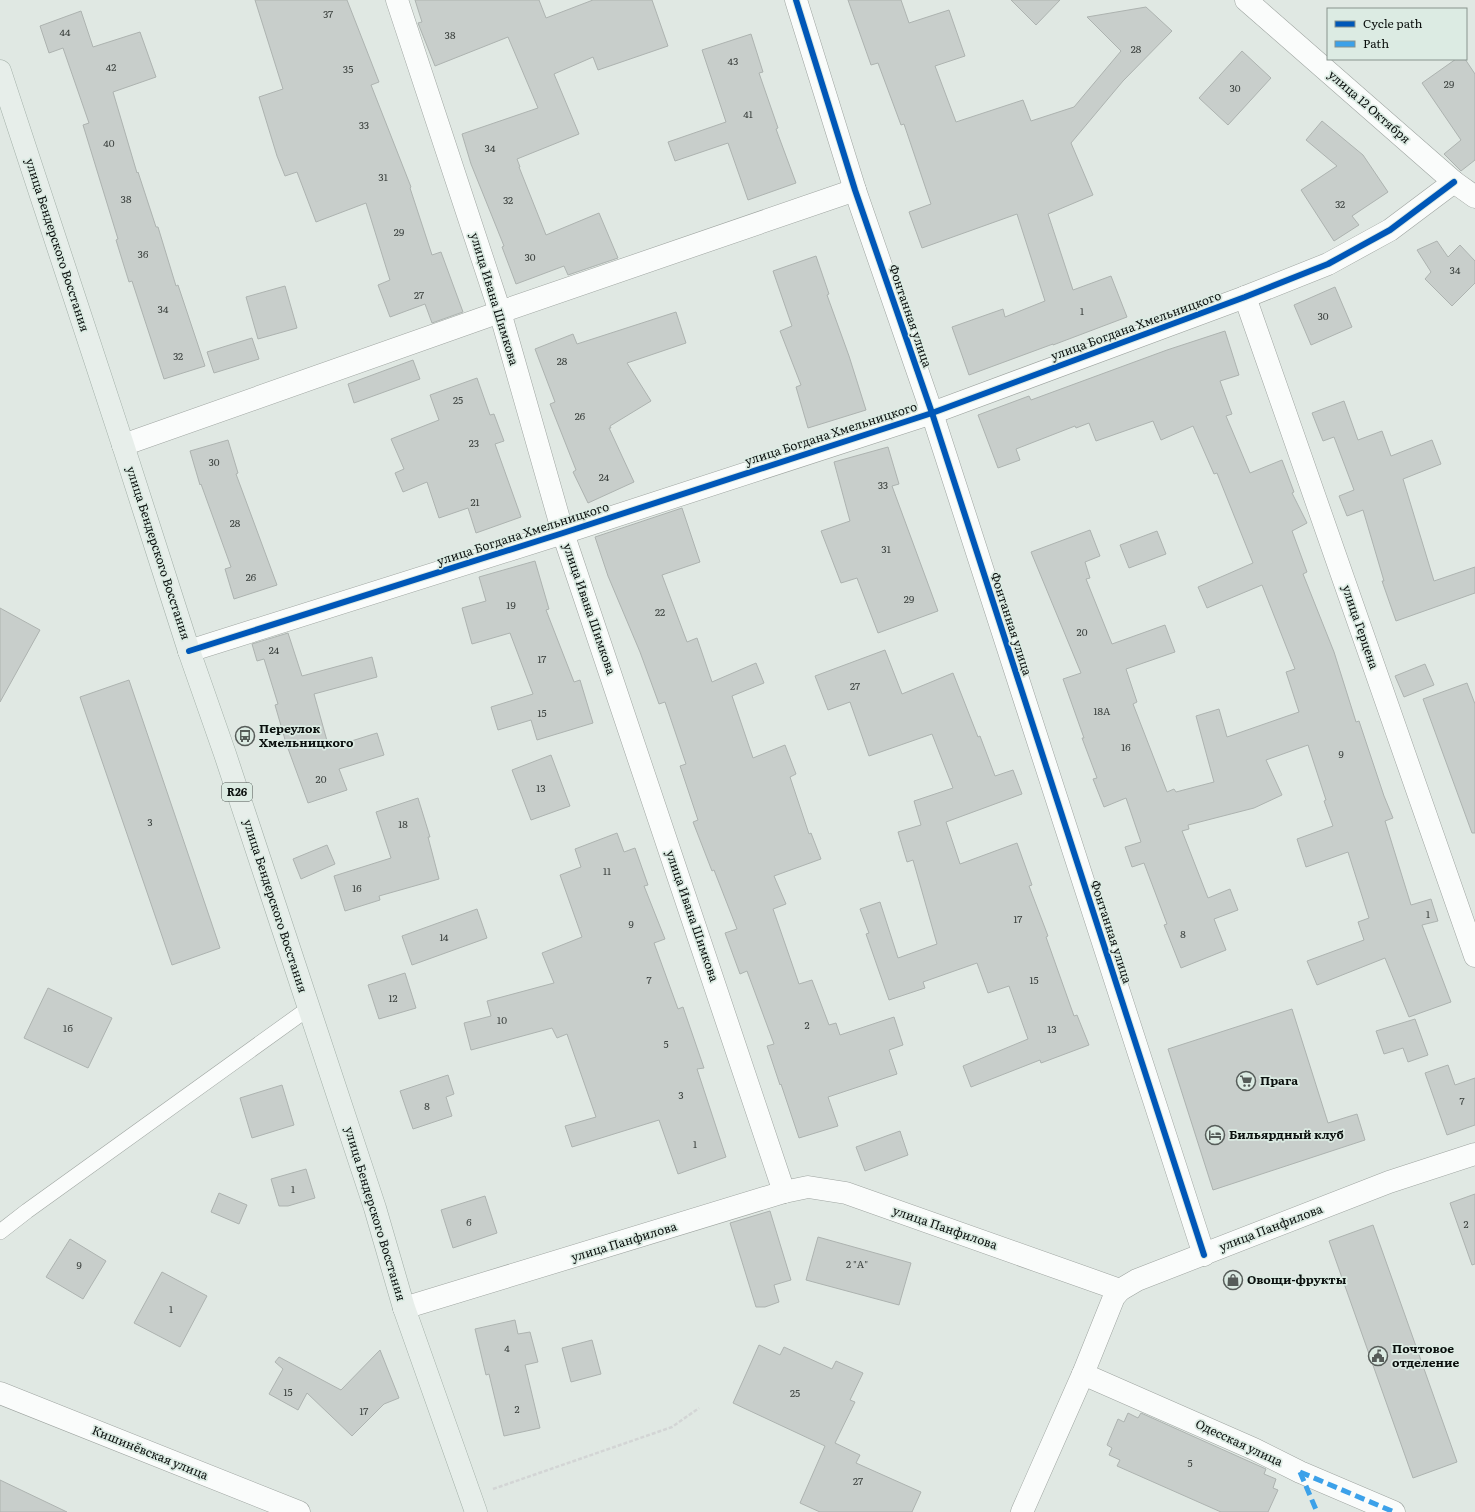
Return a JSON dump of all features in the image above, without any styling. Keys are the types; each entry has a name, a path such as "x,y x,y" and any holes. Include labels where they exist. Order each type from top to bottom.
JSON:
{"main road":[{"name":"улица Бендерского Восстания","path":"0,71 189,651 375,1208 404,1308 473,1504"}],"street":[{"name":"улица Ивана Шимкова","path":"396,0 500,312 563,533 784,1192"},
{"name":"Фонтанная улица","path":"796,0 855,190 932,413 1204,1255"},
{"name":"улица 12 Октября","path":"1246,0 1454,182 1475,197"},
{"name":"улица Богдана Хмельницкого","path":"189,651 563,533 932,413 1245,297 1328,264 1390,230 1454,182"},
{"path":"123,445 500,312 855,190"},
{"name":"улица Герцена","path":"1245,297 1475,956"},
{"name":"улица Панфилова","path":"404,1308 784,1192 808,1187 846,1193 1120,1290 1138,1280 1388,1182 1475,1154"},
{"path":"1022,1512 1084,1374 1114,1297 1120,1290"},
{"name":"Одесская улица","path":"1084,1374 1254,1448 1300,1472 1394,1512"},
{"name":"Кишинёвская улица","path":"0,1393 299,1512"}],"lane":[{"path":"0,1232 309,1008"}],"path":[{"path":"473,1504 672,1427 699,1408"}],"building":[{"path":"255,0 347,0 379,82 371,85 411,187 410,188 432,255 441,252 463,312 432,323 425,304 390,317 378,285 390,280 366,203 316,222 297,172 285,176 277,156 259,97 283,89"},
{"path":"415,0 539,0 546,18 593,0 652,0 668,46 598,70 593,57 554,74 579,134 517,159 546,235 599,213 618,258 568,275 564,266 516,284 502,247 504,246 471,164 462,134 538,108 508,37 435,66 418,23 422,22"},
{"path":"848,0 901,0 909,23 949,10 965,56 935,66 956,122 1023,100 1031,121 1074,107 1121,51 1087,17 1146,7 1172,31 1123,81 1071,143 1093,195 1048,214 1073,290 1111,276 1127,317 969,375 952,327 1003,309 1005,317 1045,301 1017,214 922,248 909,212 931,204 904,124 901,125 878,63 871,65"},
{"path":"1011,0 1060,0 1036,25"},
{"path":"81,11 93,47 140,32 156,77 113,92 137,173 138,172 156,227 158,227 176,286 178,285 205,366 164,379 132,281 129,282 116,240 118,239 83,125 89,123 63,48 49,53 40,26"},
{"path":"751,34 763,72 759,73 778,128 776,129 796,183 748,200 728,143 675,161 668,142 726,122 702,50"},
{"path":"1242,51 1271,78 1228,125 1199,98"},
{"path":"1455,60 1466,60 1475,74 1475,160 1461,171 1444,154 1461,140 1422,83"},
{"path":"1322,121 1363,155 1388,192 1352,216 1359,225 1334,241 1301,190 1337,166 1306,140"},
{"path":"1437,241 1448,257 1460,245 1475,261 1475,283 1452,306 1425,279 1431,272 1417,250"},
{"path":"816,256 829,294 827,295 849,356 866,410 808,428 796,387 801,385 780,331 792,326 773,271"},
{"path":"285,286 297,328 258,339 246,297"},
{"path":"1335,287 1352,327 1311,345 1294,305"},
{"path":"676,312 686,343 627,363 651,401 609,428 634,482 588,503 573,472 576,470 550,404 555,402 535,349 573,334 577,344"},
{"path":"1225,331 1239,375 1220,381 1232,414 1226,416 1250,473 1282,460 1294,492 1292,493 1307,523 1292,531 1307,572 1303,574 1334,652 1356,722 1359,721 1384,796 1393,818 1385,821 1411,905 1431,899 1438,921 1422,925 1451,1002 1409,1017 1385,958 1317,985 1307,961 1364,940 1358,922 1369,918 1348,852 1306,867 1297,839 1333,826 1324,801 1326,800 1308,745 1266,760 1282,795 1254,808 1188,825 1189,829 1182,831 1208,898 1230,889 1238,910 1214,919 1226,950 1181,968 1164,925 1167,924 1144,863 1132,867 1125,847 1141,842 1126,798 1104,807 1093,779 1097,778 1063,679 1081,673 1031,552 1090,530 1100,556 1085,562 1090,578 1086,579 1112,644 1165,625 1175,652 1126,669 1137,702 1133,704 1167,792 1174,789 1176,792 1214,782 1196,716 1219,709 1227,737 1299,712 1286,672 1295,669 1262,585 1207,608 1198,587 1253,563 1217,473 1214,474 1193,426 1161,440 1153,421 1096,441 1089,423 1076,428 1075,426 1016,449 1020,460 998,468 978,415 1029,396 1031,400 1167,350"},
{"path":"252,338 259,359 214,373 207,352"},
{"path":"413,360 420,379 354,403 348,384"},
{"path":"477,378 490,415 494,414 504,441 495,444 521,517 476,533 468,508 439,518 427,482 403,492 395,473 404,469 391,439 439,420 430,395"},
{"path":"1344,401 1358,440 1382,431 1391,456 1432,440 1441,464 1403,479 1434,581 1475,567 1475,593 1396,621 1382,581 1384,581 1363,510 1347,516 1339,496 1354,490 1334,437 1323,441 1312,413"},
{"path":"228,440 238,473 236,474 277,585 234,599 225,569 231,567 201,484 200,485 190,451"},
{"path":"888,447 899,484 892,486 938,611 878,633 857,578 841,583 821,531 850,521 834,462"},
{"path":"682,508 700,562 662,575 687,642 697,638 712,682 756,663 764,683 732,696 753,758 785,745 796,774 790,777 809,834 811,833 821,859 774,876 786,904 773,909 799,984 812,980 829,1025 836,1023 840,1035 894,1017 903,1045 889,1050 897,1074 828,1097 838,1126 799,1138 767,1046 774,1044 747,971 740,974 725,933 737,929 693,822 698,820 680,766 686,764 665,702 659,704 640,652 608,576 595,537"},
{"path":"1157,531 1166,554 1129,568 1120,545"},
{"path":"535,561 549,609 546,610 574,682 580,680 593,723 537,740 531,720 498,730 491,707 533,694 510,633 472,644 462,608 486,601 479,577"},
{"path":"0,608 40,630 0,702"},
{"path":"288,633 302,676 372,657 377,677 314,694 329,748 377,733 384,755 339,769 347,790 308,803 286,743 275,705 278,704 264,659 257,661 252,644"},
{"path":"885,650 902,694 953,673 978,737 980,736 995,776 1013,770 1022,794 946,822 960,864 1017,843 1032,885 1029,886 1048,936 1046,937 1074,1016 1077,1015 1089,1045 1041,1063 1040,1060 971,1087 963,1066 1028,1039 1009,986 988,993 977,963 923,982 925,988 889,1000 866,934 869,933 860,909 880,902 898,958 937,944 913,860 907,862 898,832 921,825 914,801 953,788 932,734 869,756 850,702 828,710 815,676"},
{"path":"1425,664 1434,685 1404,697 1395,676"},
{"path":"129,680 220,948 172,965 80,697"},
{"path":"1467,683 1475,704 1475,833 1472,833 1423,699"},
{"path":"551,755 570,806 531,820 512,770"},
{"path":"418,798 430,837 428,837 439,879 379,896 380,900 345,911 334,876 391,858 376,812"},
{"path":"617,833 624,852 635,848 648,885 644,886 665,939 654,943 678,1009 683,1007 704,1068 697,1069 726,1157 678,1174 659,1120 572,1147 565,1126 596,1117 567,1034 557,1038 552,1028 471,1050 464,1023 491,1016 487,1001 554,983 542,953 582,937 560,875 581,867 575,849"},
{"path":"327,845 335,864 301,879 293,859"},
{"path":"477,909 487,938 412,965 402,936"},
{"path":"405,973 416,1008 379,1019 368,985"},
{"path":"48,988 112,1018 88,1068 24,1038"},
{"name":"Прага","path":"1292,1009 1328,1123 1357,1114 1365,1140 1213,1190 1168,1049"},
{"path":"1415,1019 1428,1055 1408,1062 1403,1048 1384,1054 1376,1031"},
{"path":"1448,1065 1455,1085 1475,1078 1475,1125 1447,1135 1425,1073"},
{"path":"448,1075 454,1094 446,1097 452,1116 413,1129 400,1091"},
{"path":"282,1085 294,1125 252,1138 240,1098"},
{"path":"900,1131 908,1155 865,1171 856,1147"},
{"path":"306,1169 315,1198 288,1206 279,1206 271,1179"},
{"path":"219,1193 247,1205 239,1224 211,1212"},
{"path":"1475,1194 1475,1264 1472,1265 1450,1203"},
{"path":"485,1196 497,1233 453,1248 441,1210"},
{"path":"770,1211 791,1280 774,1285 779,1302 765,1307 756,1307 730,1223"},
{"path":"1373,1225 1457,1462 1413,1478 1329,1241"},
{"path":"818,1237 911,1263 899,1305 806,1280"},
{"path":"70,1239 106,1261 83,1299 46,1277"},
{"path":"162,1272 207,1296 180,1347 134,1323"},
{"path":"515,1320 518,1334 530,1332 538,1362 525,1365 540,1428 504,1436 489,1374 486,1375 475,1329"},
{"path":"592,1340 601,1374 571,1382 562,1348"},
{"path":"759,1345 780,1355 784,1347 832,1369 836,1361 863,1373 850,1400 855,1402 835,1443 860,1455 856,1463 921,1492 912,1512 820,1512 800,1503 825,1446 733,1403"},
{"path":"380,1350 399,1398 384,1404 352,1436 307,1393 298,1410 269,1394 283,1369 275,1362 279,1357 341,1390"},
{"path":"1128,1413 1138,1418 1141,1413 1266,1469 1264,1474 1276,1479 1273,1488 1278,1490 1268,1512 1221,1512 1117,1466 1120,1460 1109,1455 1112,1448 1107,1445 1118,1419 1124,1422"},
{"path":"0,1480 67,1512 0,1512"}],"marked path":[{"path":"1300,1472 1394,1512"},
{"path":"1300,1472 1317,1512"}],"cycle path":[{"path":"796,0 855,190 932,413 1204,1255"},
{"path":"189,651 563,533 932,413 1245,297 1328,264 1390,230 1454,182"}],"place":[{"name":"Переулок Хмельницкого","path":"245,736"},
{"name":"Прага","path":"1246,1081"},
{"name":"Бильярдный клуб","path":"1215,1135"},
{"name":"Овощи-фрукты","path":"1233,1280"},
{"name":"Почтовое отделение","path":"1378,1356"}]}
